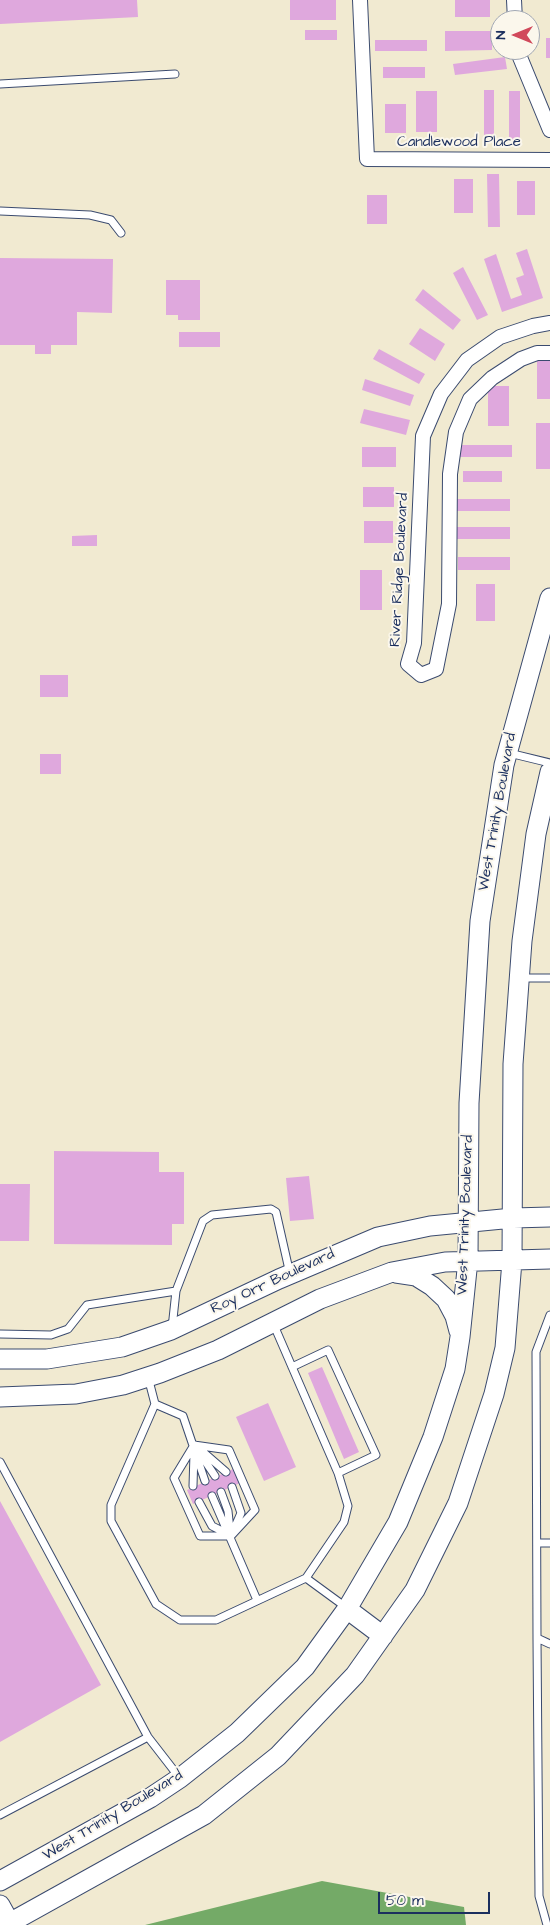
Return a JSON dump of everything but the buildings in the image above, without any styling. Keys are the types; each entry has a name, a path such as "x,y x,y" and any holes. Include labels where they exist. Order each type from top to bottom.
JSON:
{"main road":[{"name":"West Trinity Boulevard","path":"0,1882 150,1798 180,1778 236,1733 305,1667 347,1609 398,1522 433,1437 455,1369 468,1260 469,1103 478,938 492,835 507,752 550,598"},
{"path":"0,1905 9,1924 204,1815 278,1756 355,1675 415,1590 461,1494 494,1394 505,1348 512,1261 513,1064 519,978 528,886 536,834 550,772"},
{"name":"Roy Orr Boulevard","path":"0,1359 57,1358 122,1347 171,1330 290,1274 378,1237 430,1226 513,1218 550,1217"},
{"path":"0,1397 76,1394 123,1385 218,1350 353,1285 392,1272 432,1263 468,1260 512,1261 550,1259"},
{"path":"392,1272 416,1276 446,1298 455,1316 460,1337"},
{"path":"347,1609 383,1636"}],"street":[{"name":"Candlewood Place","path":"360,0 367,159 550,160"},
{"path":"522,60 550,130"},
{"name":"River Ridge Boulevard","path":"550,323 533,326 500,337 467,360 442,394 423,436 414,643 408,664 421,675 436,669 449,604 450,474 456,432 470,399 492,378 521,359 536,353 550,353"}],"lane":[{"path":"0,84 175,74"},
{"path":"0,211 90,214 111,220 121,233"},
{"path":"507,752 550,763"},
{"path":"519,978 550,978"},
{"path":"171,1330 176,1291 203,1221 212,1214 271,1209 276,1212 290,1274"},
{"path":"0,1334 51,1335 68,1329 87,1305 176,1291"},
{"path":"548,1925 539,1896 536,1352 550,1315"},
{"path":"148,1377 155,1404 111,1505 111,1521 156,1604 180,1620 216,1620 306,1578 344,1522 348,1506 338,1473 273,1322"},
{"path":"292,1367 328,1350 376,1456 338,1473"},
{"path":"155,1404 183,1416 205,1481"},
{"path":"194,1445 226,1472"},
{"path":"194,1445 215,1476"},
{"path":"194,1445 194,1486"},
{"path":"194,1445 229,1450 255,1510 230,1536 200,1536 174,1478 194,1445"},
{"path":"0,1462 148,1737 180,1778"},
{"path":"230,1536 241,1513 232,1487"},
{"path":"221,1492 228,1511 230,1536"},
{"path":"212,1496 257,1600"},
{"path":"200,1502 212,1526 230,1536"},
{"path":"537,1543 550,1543"},
{"path":"306,1578 347,1609"},
{"path":"537,1638 550,1644"},
{"path":"0,1815 148,1737"}],"green space":[{"path":"322,1881 464,1907 466,1925 145,1925"}]}
